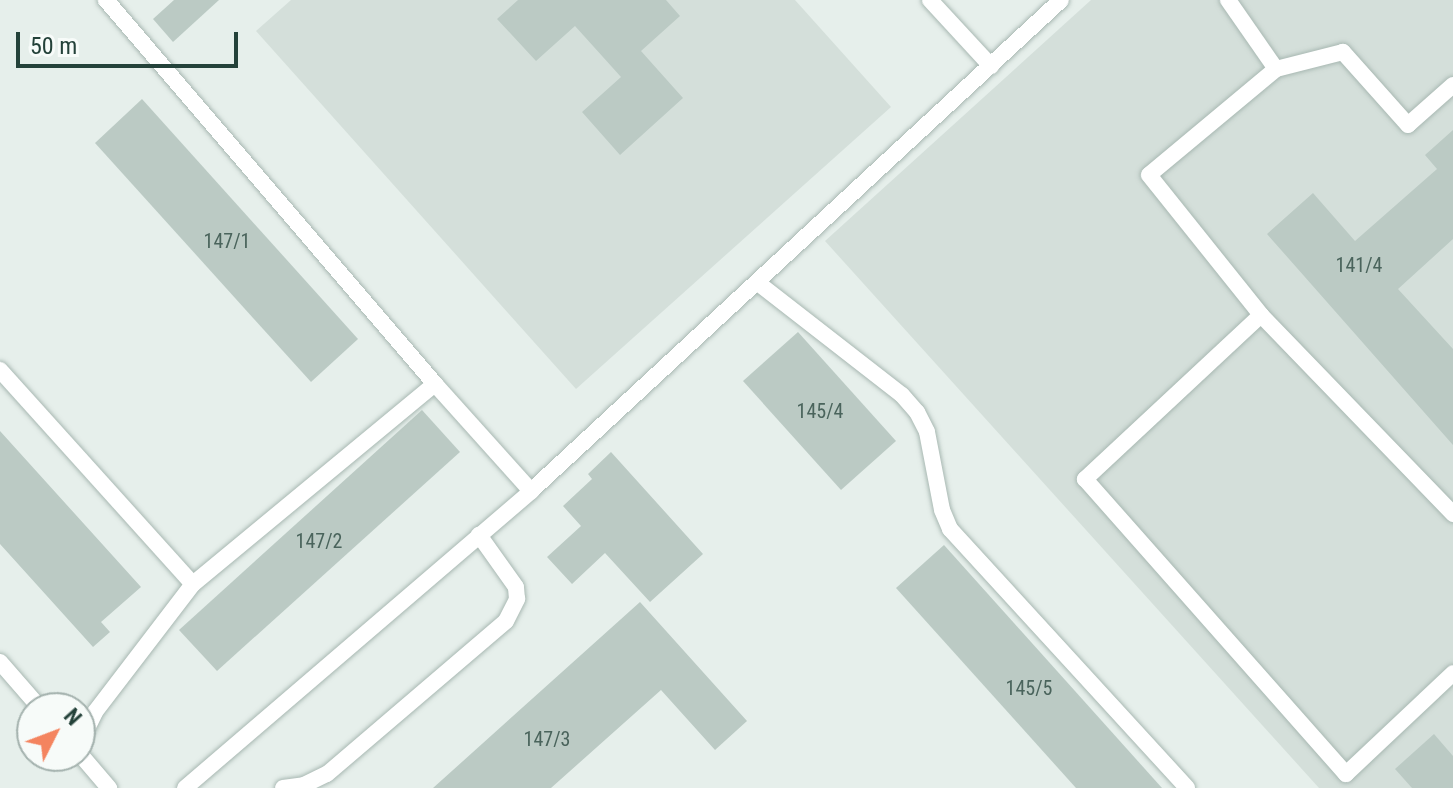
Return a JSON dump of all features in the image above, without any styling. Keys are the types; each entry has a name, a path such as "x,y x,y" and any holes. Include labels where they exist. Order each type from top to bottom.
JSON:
{"lane":[{"path":"106,0 435,384 531,491"},
{"path":"930,0 991,66"},
{"path":"185,788 531,491 1061,0"},
{"path":"1228,0 1276,69"},
{"path":"1453,85 1408,125 1343,52 1276,69 1149,175 1261,315 1453,514"},
{"path":"758,283 902,395 917,412 927,432 942,510 950,529 1187,788"},
{"path":"1261,315 1085,479 1346,774 1453,673"},
{"path":"0,370 193,584"},
{"path":"96,711 193,584 435,384"},
{"path":"283,788 304,785 327,774 506,621 517,599 516,587 479,535"},
{"path":"0,662 26,692"},
{"path":"95,772 109,788"}],"shaded area":[{"path":"291,0 795,0 891,107 576,389 256,31"},
{"path":"1091,0 1453,0 1453,788 1319,788 825,241"}],"building":[{"path":"174,0 219,0 173,42 153,19"},
{"path":"518,0 666,0 680,16 641,51 683,98 620,155 582,112 621,77 575,26 536,61 497,19"},
{"path":"142,99 358,339 311,382 95,143"},
{"path":"1453,130 1453,239 1398,289 1453,349 1453,445 1267,234 1313,193 1355,241 1437,169 1425,155"},
{"path":"798,332 896,441 841,490 743,381"},
{"path":"422,410 460,452 217,671 179,630"},
{"path":"0,431 141,587 101,622 110,632 93,647 0,544"},
{"path":"611,452 703,554 650,602 605,553 572,584 547,557 581,526 563,506 592,479 588,474"},
{"path":"944,545 1162,788 1076,788 896,588"},
{"path":"640,602 747,721 715,750 661,690 551,788 433,788"},
{"path":"1434,734 1453,756 1453,788 1412,788 1395,769"}]}
